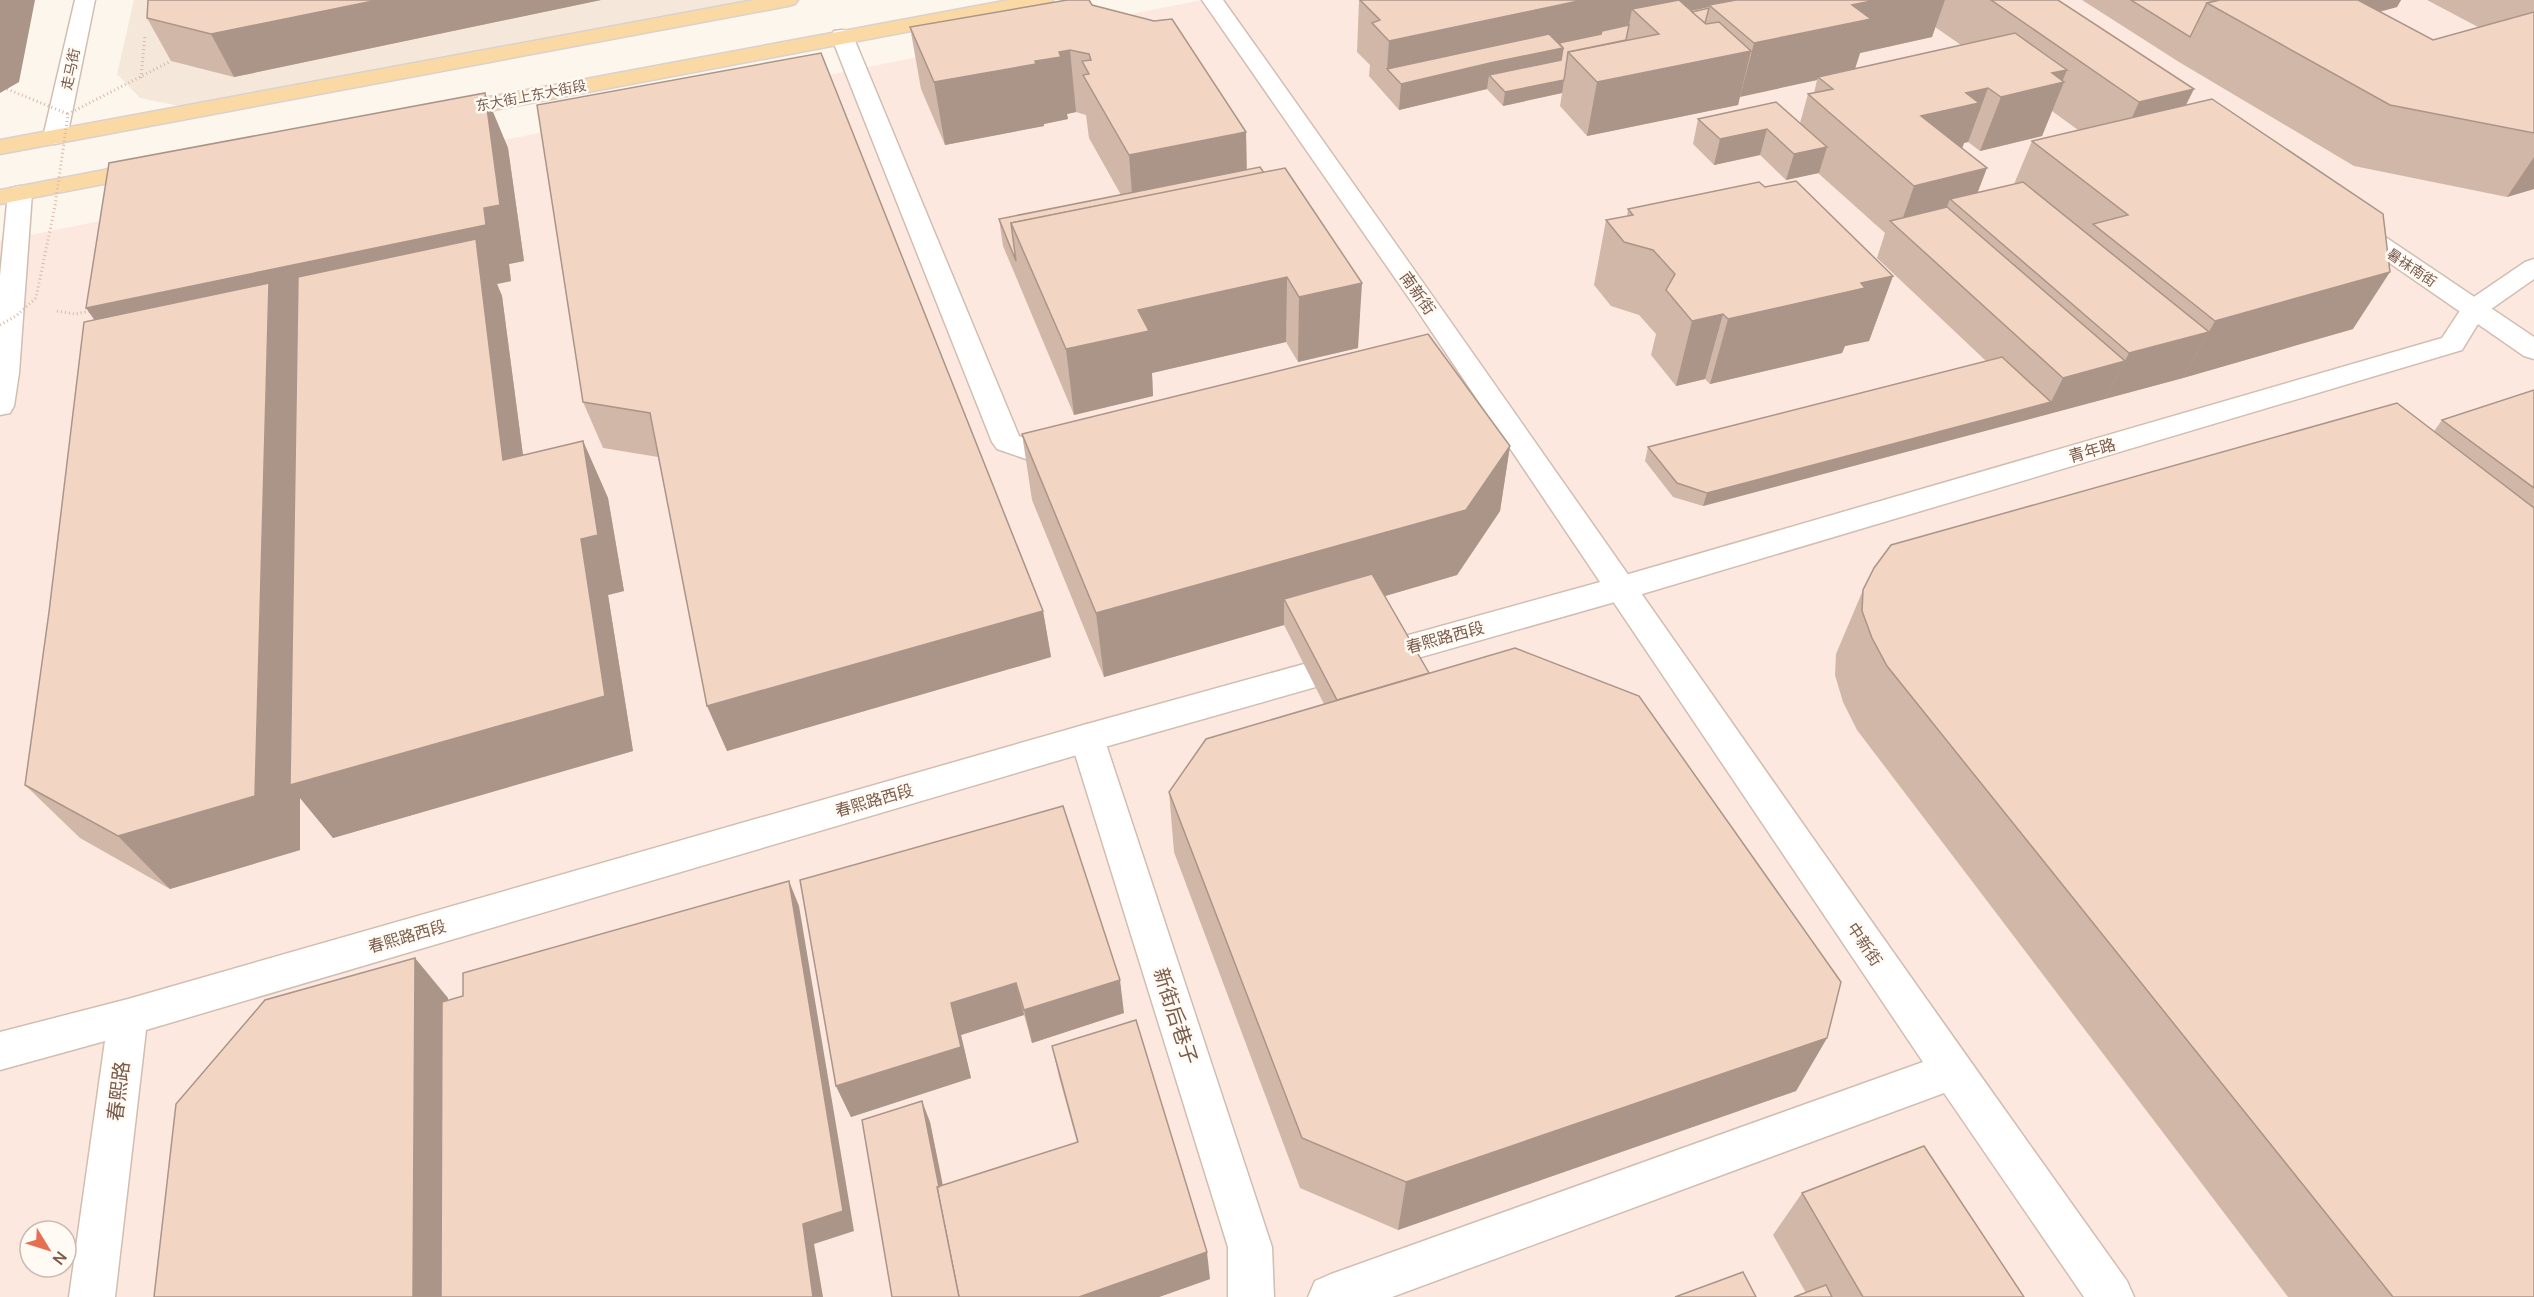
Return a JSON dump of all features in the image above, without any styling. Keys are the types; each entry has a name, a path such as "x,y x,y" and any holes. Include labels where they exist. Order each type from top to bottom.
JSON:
{"main road":[{"path":"0,147 788,0"},
{"name":"东大街上东大街段","path":"428,115 1043,0"},
{"path":"10,195 172,164"}],"street":[{"name":"走马街","path":"55,137 85,0"},
{"name":"南新街","path":"1212,0 1448,357 1622,588"},
{"path":"842,36 1007,442 1049,457 1094,446"},
{"path":"0,406 5,373 10,195"},
{"name":"暑袜南街","path":"2337,215 2534,350"},
{"name":"青年路","path":"1622,588 2451,344 2474,309 2534,267"},
{"name":"春熙路西段","path":"128,1017 1087,738 1622,588"},
{"name":"中新街","path":"1622,588 1952,1071 2111,1297"},
{"name":"新街后巷子","path":"1087,738 1250,1247 1251,1297"},
{"path":"0,1051 128,1017"},
{"name":"春熙路","path":"92,1297 128,1017"},
{"path":"1331,1297 1952,1071"}],"path":[{"path":"141,78 145,35"},
{"path":"7,89 68,114 171,61"},
{"path":"0,325 16,316 36,298 56,206 68,114"},
{"path":"36,298 44,304"},
{"path":"51,309 75,314 98,309"}],"shaded area":[{"path":"134,0 773,0 189,108 140,98 117,74"},
{"path":"1202,0 2534,0 2534,1297 0,1297 0,241"}],"building":[{"path":"148,0 378,0 211,34 147,18"},
{"path":"1067,0 1089,0 1092,5 1154,21 1172,19 1246,132 1129,155 1083,75 1089,74 1082,61 1091,60 1089,54 1070,50 1059,52 1061,57 1035,61 1036,64 934,82 910,27"},
{"path":"1360,0 1583,0 1389,41 1372,23 1380,20"},
{"path":"1679,0 1706,24 1719,22 1751,51 1597,82 1568,52 1659,34 1632,9"},
{"path":"1736,0 1876,0 1852,5 1871,19 1754,43 1709,5"},
{"path":"1991,0 2058,0 2194,89 2139,102"},
{"path":"2131,0 2220,0 2207,3 2190,37"},
{"path":"2220,0 2358,0 2433,40 2534,12 2534,133 2390,105 2207,3"},
{"path":"1709,8 1705,23 1692,12"},
{"path":"1629,25 1626,40 1568,52 1564,80 1505,92 1489,75 1561,60 1563,48 1559,43"},
{"path":"2015,33 2067,70 2052,73 2064,82 2001,97 1988,88 1966,93 1979,103 1921,116 1987,168 1914,186 1808,94 1833,89 1818,77"},
{"path":"1549,34 1563,48 1401,84 1387,69"},
{"path":"821,53 1043,611 707,706 650,413 583,402 537,105"},
{"path":"485,93 500,205 484,208 486,225 86,308 109,163"},
{"path":"2212,99 2383,214 2390,272 2215,321 2093,224 2128,215 2032,141"},
{"path":"1776,102 1827,147 1794,154 1767,129 1720,139 1698,119"},
{"path":"1260,167 1264,173 1011,223 1016,261 999,219"},
{"path":"1285,168 1362,283 1299,297 1287,277 1138,310 1149,331 1066,349 1011,223"},
{"path":"1796,181 1893,276 1861,283 1865,288 1728,319 1723,314 1692,321 1666,290 1675,274 1653,250 1624,242 1606,220 1633,215 1628,209 1759,182 1765,187"},
{"path":"2023,182 2209,332 2129,353 1950,199"},
{"path":"1947,207 2125,361 2063,378 1890,221"},
{"path":"476,239 503,460 583,441 598,535 581,539 605,696 290,785 298,277"},
{"path":"269,283 255,796 118,836 25,785 49,612 84,322"},
{"path":"1428,334 1510,446 1466,510 1096,613 1022,434"},
{"path":"2002,357 2051,402 1707,493 1677,483 1648,447"},
{"path":"2534,390 2534,488 2442,420"},
{"path":"2397,403 2534,508 2534,1297 2393,1297 1887,666 1872,638 1862,611 1863,590 1874,568 1891,545"},
{"path":"1372,574 1429,673 1337,700 1284,599"},
{"path":"1515,648 1639,696 1841,982 1827,1038 1406,1182 1302,1138 1169,792 1206,739"},
{"path":"1063,806 1120,980 1024,1010 1016,983 951,1003 961,1047 836,1086 800,880"},
{"path":"789,881 843,1211 803,1224 813,1297 441,1297 442,1002 463,996 463,973"},
{"path":"415,958 413,1297 154,1297 176,1104 265,1000"},
{"path":"1136,1020 1207,1252 1079,1297 959,1297 937,1187 1078,1142 1052,1046"},
{"path":"922,1101 959,1297 892,1297 862,1120"},
{"path":"1924,1146 2024,1297 1863,1297 1802,1193"},
{"path":"1743,1272 1756,1297 1675,1297"},
{"path":"1826,1285 1832,1297 1794,1297"}]}
